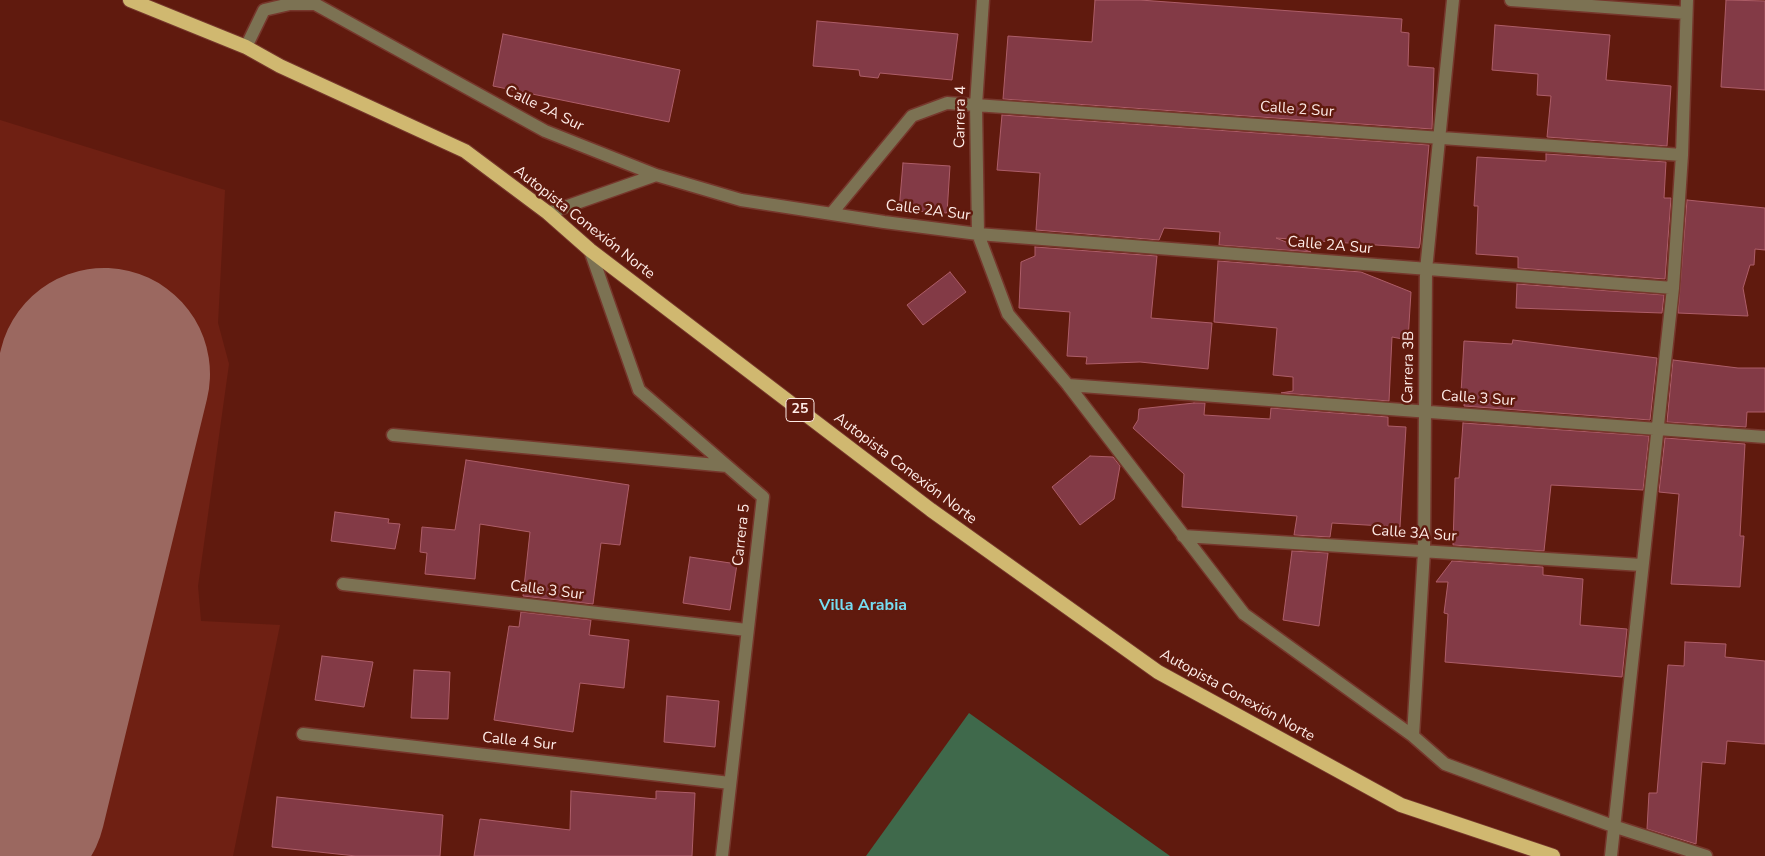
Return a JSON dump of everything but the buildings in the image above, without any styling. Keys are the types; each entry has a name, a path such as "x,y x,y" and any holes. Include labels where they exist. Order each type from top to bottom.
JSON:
{"highway":[{"name":"Autopista Conexión Norte","path":"130,0 246,47 280,66 466,151 548,213 590,250 931,510 1158,672 1401,805 1553,856"}],"street":[{"name":"Carrera 4","path":"983,0 976,105 978,234 1008,314 1068,385 1244,614 1413,736 1445,764 1613,826 1706,856"},
{"name":"Carrera 3B","path":"1413,736 1424,551 1426,270 1452,0"},
{"path":"1511,0 1686,13"},
{"path":"1611,856 1673,288 1682,155 1687,0"},
{"name":"Calle 2A Sur","path":"246,47 264,10 290,4 315,4 545,131 656,175 741,200 978,234 1673,288"},
{"name":"Calle 2 Sur","path":"831,214 912,116 947,103 1439,136 1682,155"},
{"path":"548,213 656,175"},
{"name":"Carrera 5","path":"590,250 639,390 763,497 722,856"},
{"name":"Calle 3 Sur","path":"1068,385 1765,437"},
{"path":"393,434 727,466"},
{"name":"Calle 3A Sur","path":"1184,536 1642,566"},
{"name":"Calle 3 Sur","path":"343,584 748,630"},
{"name":"Calle 4 Sur","path":"303,734 730,783"}],"shaded area":[{"path":"0,120 225,190 218,323 229,364 198,586 201,621 280,625 233,856 0,856"}],"green space":[{"path":"969,713 1170,856 866,856"}],"runway":[{"path":"0,802 104,374"}],"district":[{"name":"Villa Arabia","path":"863,606"}]}
